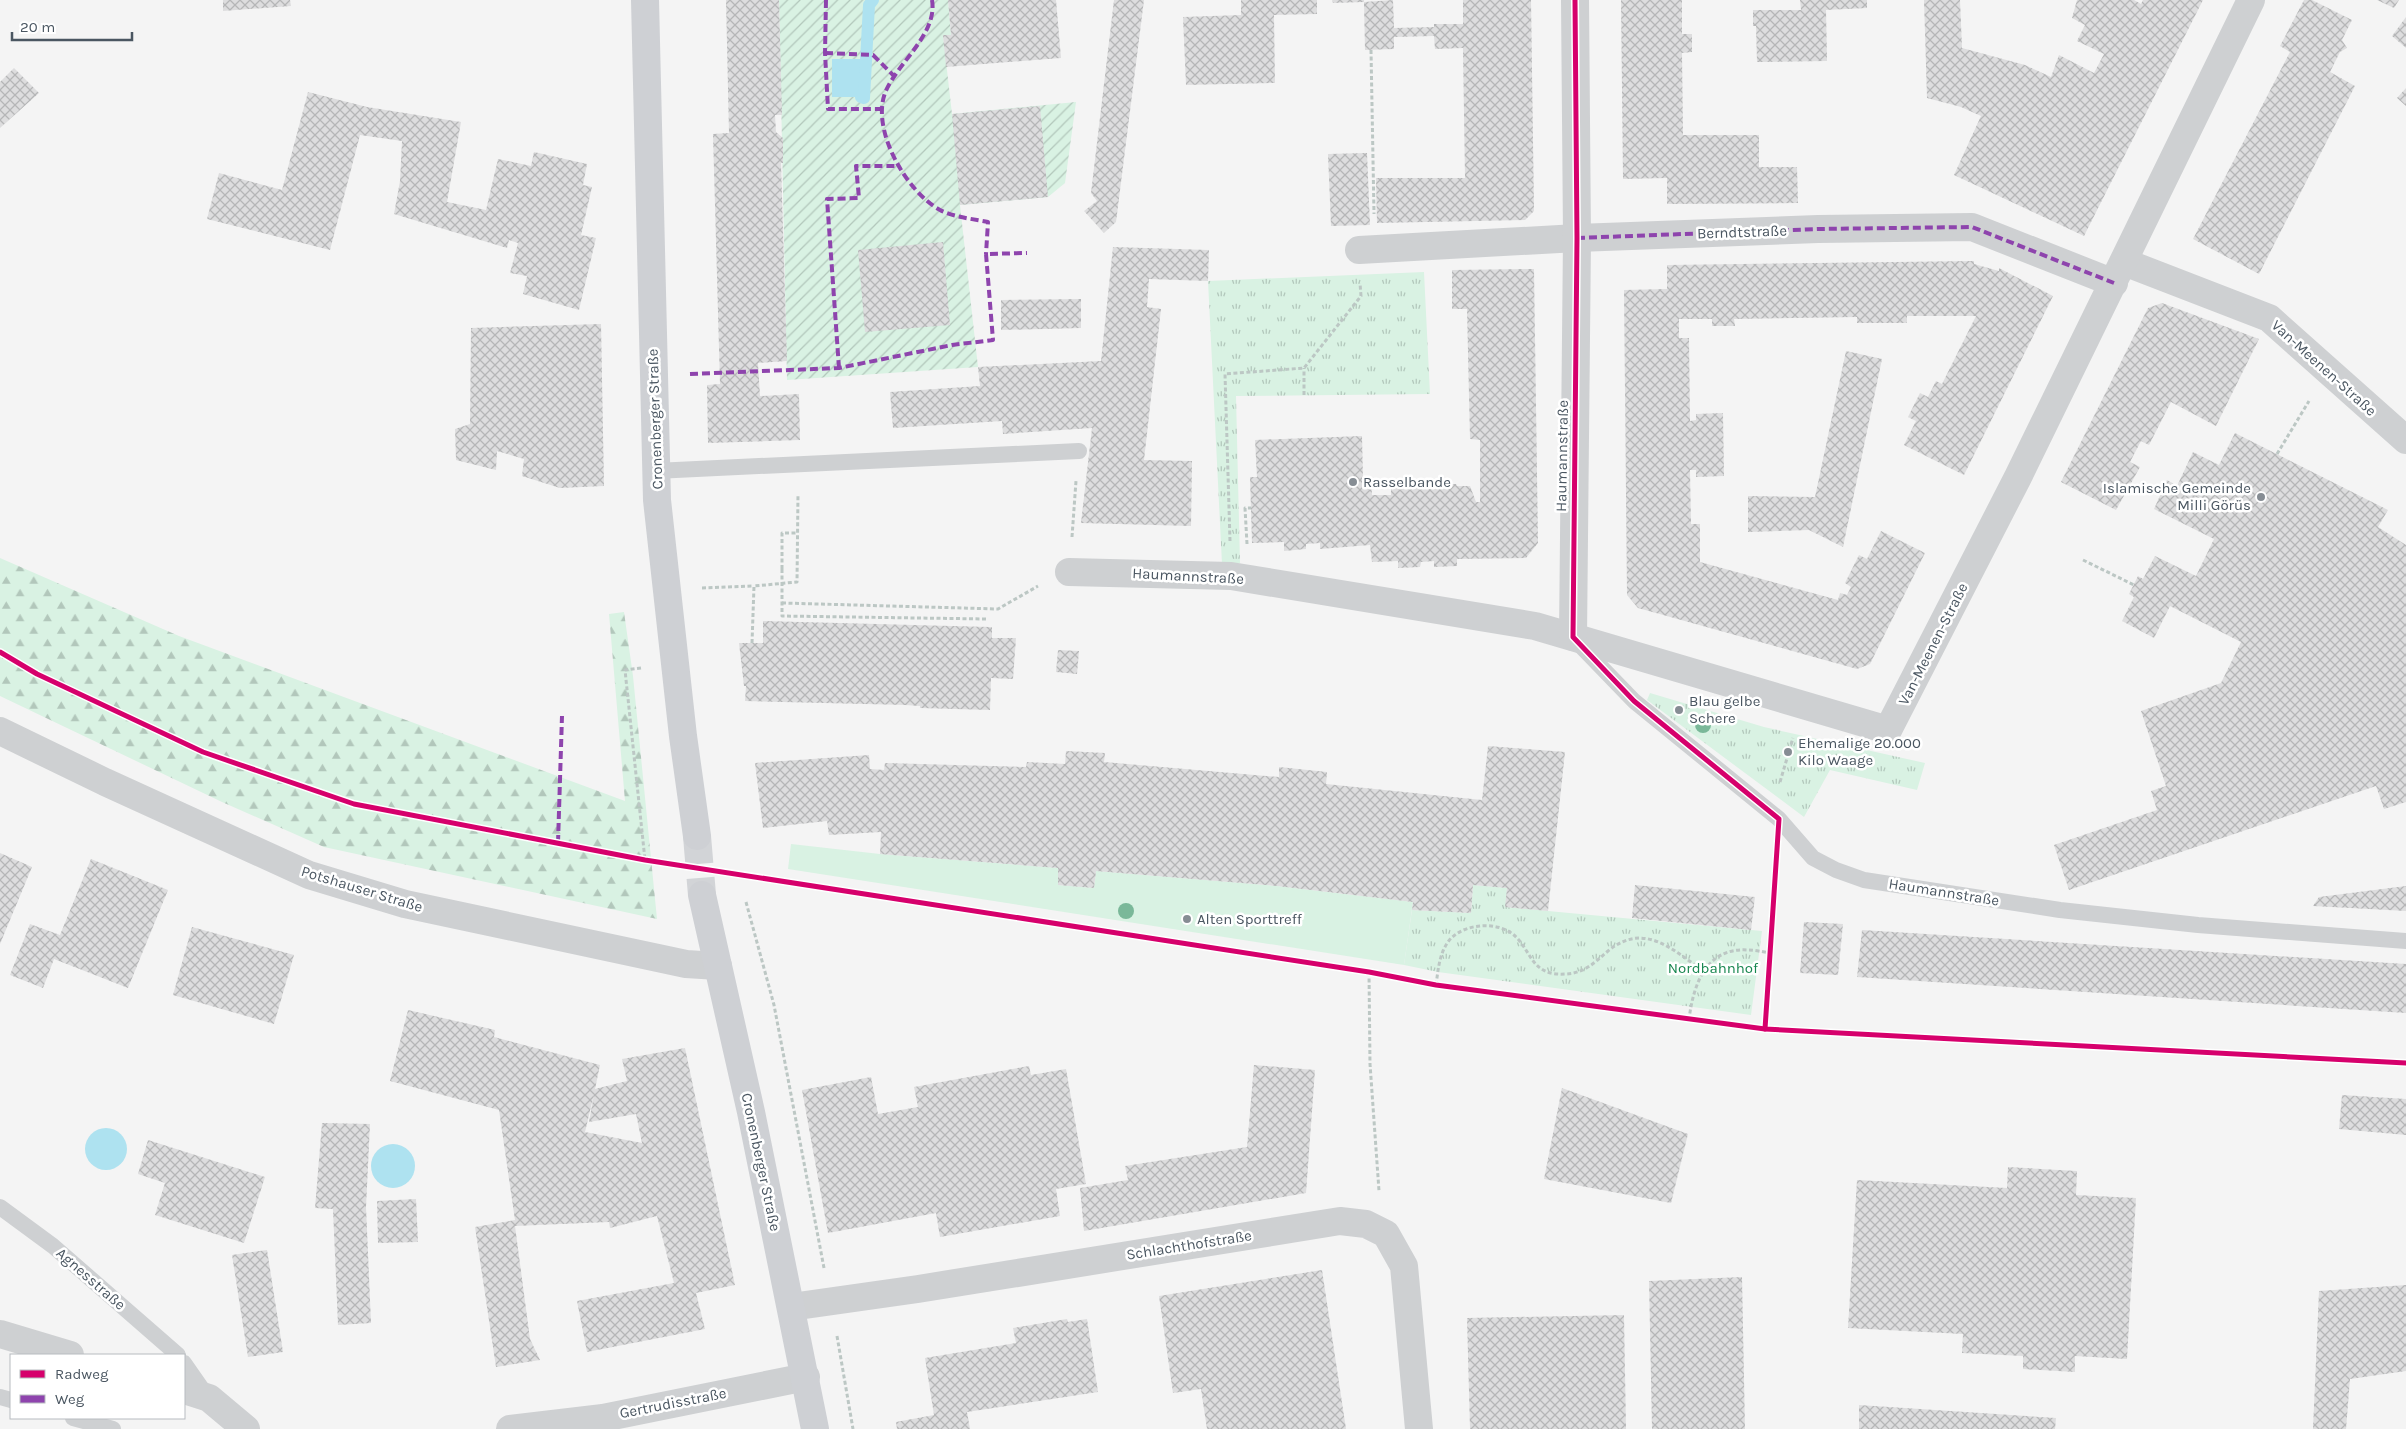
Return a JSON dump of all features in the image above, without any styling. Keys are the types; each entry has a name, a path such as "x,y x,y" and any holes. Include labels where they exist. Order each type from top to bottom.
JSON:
{"main road":[{"name":"Cronenberger Straße","path":"645,0 655,471 666,590 696,836"},
{"name":"Cronenberger Straße","path":"702,895 806,1377 815,1429"}],"street":[{"name":"Haumannstraße","path":"1069,572 1231,576 1535,626 1573,637 1577,238 1576,0"},
{"name":"Van-Meenen-Straße","path":"1573,637 1888,730 2002,510 2251,0"},
{"name":"Berndtstraße","path":"1367,250 1577,238 1818,229 1972,227 2119,272"},
{"name":"Van-Meenen-Straße","path":"2119,272 2269,318 2406,440"},
{"name":"Potshauser Straße","path":"0,731 105,782 309,875 405,904 686,964 718,966"},
{"name":"Schlachthofstraße","path":"791,1307 1340,1221 1366,1224 1386,1234"},
{"path":"1386,1234 1404,1266 1419,1429"},
{"path":"0,1334 67,1354"},
{"name":"Gertrudisstraße","path":"510,1429 603,1423 806,1377"},
{"path":"196,1394 243,1429"}],"lane":[{"path":"655,471 1079,451"},
{"name":"Haumannstraße","path":"1573,637 1634,701 1779,819 1813,858 1836,870 1864,880 2060,910 2217,927 2406,941"},
{"name":"Agnesstraße","path":"0,1207 53,1246 177,1354"},
{"path":"185,1366 196,1394"},
{"path":"77,1419 113,1429"}],"path":[{"path":"1304,395 1304,368 1361,296 1367,250 1371,50"},
{"path":"1231,576 1225,374 1304,368"},
{"path":"2277,454 2328,371"},
{"path":"782,603 998,609 1059,574 1069,572 1079,451"},
{"path":"701,588 797,582 798,464"},
{"path":"798,534 782,533 782,616 986,620"},
{"path":"2083,560 2134,585"},
{"path":"752,643 754,586"},
{"path":"642,668 625,670 645,860"},
{"path":"746,902 774,1005 831,1302 853,1429"},
{"path":"1436,985 1440,958 1448,942 1462,931 1478,925 1494,926 1509,932 1540,969 1553,973 1578,972 1590,967 1620,943 1632,939 1648,938 1664,943 1702,970"},
{"path":"1689,1020 1692,996 1702,970 1720,956 1732,952 1746,950 1771,953"},
{"path":"1369,972 1370,1064 1380,1198 1386,1234"}],"green space":[{"path":"779,0 948,0 951,35 943,35 952,114 1076,102 1065,183 1048,197 960,205 978,367 787,380"},
{"path":"1424,272 1430,394 1236,396 1240,563 1222,564 1208,281"},
{"path":"0,558 179,636 625,801 609,614 624,612 633,676 657,919 324,847 222,802 0,696"},
{"path":"1650,693 1764,727 1925,763 1917,790 1830,770 1804,817 1647,700"},
{"name":"Alten Sporttreff","path":"791,844 880,854 1058,868 1058,885 1094,888 1096,871 1277,886 1413,902 1404,965 788,869"},
{"name":"Nordbahnhof","path":"1473,885 1507,888 1506,907 1762,931 1751,1015 1438,972 1404,965 1412,910 1471,913"}],"water":[{"path":"832,59 862,59 861,97 832,97"},
{"path":"110,1128 118,1131 124,1137 127,1149 124,1161 118,1167 102,1170 94,1167 88,1161 85,1145 88,1137 94,1131"},
{"path":"389,1144 397,1144 409,1150 415,1166 409,1182 397,1188 389,1188 377,1182 371,1170 371,1162 377,1150"}],"building":[{"path":"223,0 290,0 291,6 223,11"},
{"path":"726,0 779,0 782,115 775,115 776,132 783,138 783,163 781,163 787,361 758,363 760,396 799,394 800,440 708,443 707,385 720,384 713,134 729,133"},
{"path":"948,0 1056,0 1061,58 946,67 943,35 951,35"},
{"path":"1114,0 1144,0 1116,222 1104,233 1084,211 1097,201 1091,193"},
{"path":"1241,0 1317,0 1317,14 1274,15 1275,83 1186,85 1183,17 1241,15"},
{"path":"1332,0 1364,0 1364,2 1333,3"},
{"path":"1393,0 1394,28 1434,27 1434,24 1463,24 1463,0 1531,0 1534,211 1525,220 1377,223 1376,178 1465,178 1463,48 1435,49 1434,36 1394,37 1394,49 1365,50 1364,2"},
{"path":"1621,0 1682,0 1682,34 1692,34 1692,52 1682,53 1683,135 1759,135 1759,167 1797,167 1798,203 1667,204 1667,178 1623,179"},
{"path":"1800,0 1867,0 1867,8 1826,10 1827,61 1757,62 1756,26 1753,26 1753,10 1801,10"},
{"path":"1924,0 1960,0 1962,48 2025,65 2051,77 2059,55 2094,73 2104,54 2077,41 2085,25 2072,18 2077,0 2134,0 2141,4 2143,0 2203,0 2084,236 1954,175 1981,116 1961,107 1927,98"},
{"path":"2304,0 2312,0 2352,20 2342,40 2347,48 2340,52 2330,72 2355,86 2259,274 2193,239 2290,52 2280,46"},
{"path":"2377,0 2399,0 2394,8"},
{"path":"2406,17 2406,48 2392,36"},
{"path":"14,68 39,93 0,128 0,82"},
{"path":"2406,88 2406,106 2397,98"},
{"path":"308,92 367,107 461,122 447,202 486,210 498,159 531,166 534,152 587,164 583,185 592,187 581,235 596,238 579,310 523,294 527,276 510,273 518,243 509,240 507,248 394,214 400,181 402,141 360,135 330,250 207,219 219,173 282,190"},
{"path":"1040,106 1048,197 960,205 952,114"},
{"path":"1367,153 1370,225 1331,226 1328,154"},
{"path":"943,242 950,325 865,332 858,250"},
{"path":"1113,247 1209,250 1208,281 1149,279 1147,307 1161,309 1144,460 1192,461 1191,526 1081,523 1092,428 1003,434 1002,421 893,428 890,392 980,386 978,367 1101,361"},
{"path":"1974,261 1974,264 1999,271 1999,268 2053,296 1964,475 1904,445 1916,421 1908,417 1920,393 1928,397 1936,381 1942,384 1976,316 1907,316 1907,323 1857,323 1857,317 1734,319 1735,326 1712,326 1712,319 1679,319 1679,338 1689,338 1690,421 1696,420 1696,414 1723,413 1724,476 1696,477 1696,470 1690,470 1691,524 1700,524 1700,562 1838,600 1840,593 1847,595 1851,587 1845,583 1859,555 1867,559 1881,531 1925,553 1870,664 1857,669 1638,608 1627,595 1624,290 1667,289 1667,265"},
{"path":"1534,269 1538,543 1526,558 1457,559 1457,566 1434,567 1434,561 1421,562 1420,567 1398,568 1398,561 1372,562 1370,545 1320,549 1320,543 1306,544 1306,549 1284,551 1284,542 1252,543 1250,477 1257,477 1255,440 1362,436 1363,479 1371,479 1372,495 1391,495 1391,486 1456,484 1457,486 1470,486 1476,502 1480,502 1480,440 1470,439 1467,309 1452,309 1452,270"},
{"path":"1081,299 1081,328 1001,330 1001,300"},
{"path":"2162,303 2259,339 2216,426 2171,402 2149,445 2141,441 2130,462 2140,467 2116,510 2061,482 2148,308"},
{"path":"601,324 604,486 560,488 522,476 524,459 497,451 496,470 456,460 455,429 470,424 471,328"},
{"path":"1846,351 1882,359 1843,547 1809,530 1748,532 1748,496 1815,497"},
{"path":"2235,433 2388,510 2378,527 2406,545 2406,802 2384,809 2376,786 2069,890 2054,845 2157,810 2151,791 2166,786 2141,711 2221,683 2241,642 2170,606 2154,638 2122,621 2134,597 2129,594 2138,576 2143,579 2155,556 2196,576 2214,539 2154,509 2167,480 2177,486 2193,452 2219,465"},
{"path":"763,621 992,627 992,638 1016,638 1013,679 991,678 990,710 920,708 920,706 905,705 745,701 746,686 744,686 739,643 763,643"},
{"path":"1058,650 1079,651 1077,674 1056,672"},
{"path":"1488,746 1565,752 1548,911 1505,907 1507,888 1473,885 1471,913 1412,910 1413,902 1277,886 1096,871 1094,888 1058,885 1058,868 880,854 881,832 829,835 827,821 763,828 755,763 869,755 870,769 884,770 885,763 1026,767 1027,762 1065,764 1066,751 1105,753 1104,762 1279,777 1279,767 1327,772 1326,784 1482,800"},
{"path":"0,853 32,867 0,944"},
{"path":"91,859 168,890 128,988 54,959 43,988 10,975 30,924 60,935"},
{"path":"1635,885 1755,897 1751,930 1632,918"},
{"path":"2406,886 2406,911 2313,906 2319,897"},
{"path":"1804,922 1843,924 1838,975 1800,973"},
{"path":"192,927 294,955 274,1024 173,995"},
{"path":"1862,930 2406,964 2406,1013 1857,977"},
{"path":"408,1010 495,1030 494,1037 600,1065 595,1089 627,1081 622,1059 685,1048 735,1285 696,1293 705,1329 587,1352 577,1301 674,1283 657,1216 610,1228 609,1222 515,1226 530,1339 540,1360 496,1367 475,1227 515,1220 499,1110 390,1081","holes":["594,1094 589,1122 636,1114 642,1143 585,1132"]},
{"path":"1254,1065 1315,1070 1306,1193 1084,1231 1080,1188 1128,1180 1125,1166 1247,1147"},
{"path":"1029,1066 1031,1075 1066,1069 1086,1184 1056,1189 1060,1216 940,1237 936,1213 828,1233 802,1090 871,1077 878,1114 918,1107 914,1087"},
{"path":"1562,1088 1688,1134 1671,1203 1544,1179"},
{"path":"2342,1095 2406,1099 2406,1135 2339,1129"},
{"path":"322,1123 370,1124 366,1207 371,1323 338,1325 333,1209 315,1208"},
{"path":"148,1140 265,1177 244,1243 155,1215 165,1183 138,1174"},
{"path":"2008,1167 2077,1171 2076,1195 2136,1198 2127,1359 2075,1356 2075,1372 2023,1369 2023,1356 1962,1353 1963,1334 1848,1328 1857,1180 2007,1188"},
{"path":"416,1199 418,1242 378,1243 377,1201"},
{"path":"267,1250 283,1352 248,1357 232,1255"},
{"path":"1322,1270 1346,1429 1207,1429 1201,1389 1173,1393 1159,1296"},
{"path":"1742,1277 1745,1429 1652,1429 1649,1281"},
{"path":"2406,1285 2406,1371 2350,1379 2346,1429 2313,1429 2319,1291"},
{"path":"1624,1315 1626,1429 1470,1429 1467,1318"},
{"path":"1067,1319 1068,1322 1087,1319 1098,1392 967,1412 970,1429 897,1429 896,1422 934,1415 925,1358 1016,1343 1013,1328"},
{"path":"1859,1405 2056,1418 2055,1429 1859,1429"}],"waterway":[{"path":"861,97 864,98 869,5 873,0"}],"tunnel":[{"path":"697,836 702,895"}],"marked path":[{"path":"826,0 825,53 828,109 881,109"},
{"path":"932,0 932,13 929,25 885,93 882,108 883,125 895,159 904,175 928,201 940,210 951,214 988,222 986,254"},
{"path":"825,53 873,55 895,77"},
{"path":"839,368 827,199 859,198 856,166 898,166"},
{"path":"1577,238 1818,229 1972,227 2114,283"},
{"path":"690,374 839,368 952,345 993,340 986,254 1027,253"},
{"path":"558,843 562,716"}],"cycle path":[{"path":"1575,0 1577,238 1573,637 1634,701 1779,819 1765,1029"},
{"path":"0,652 37,674 203,752 354,804 645,860 1369,972 1436,985 1765,1029 2406,1063"}],"place":[{"name":"Rasselbande","path":"1353,482"},
{"name":"Islamische Gemeinde Milli Görüs","path":"2261,497"},
{"name":"Blau gelbe Schere","path":"1679,710"},
{"name":"Ehemalige 20.000 Kilo Waage","path":"1788,752"},
{"name":"Alten Sporttreff","path":"1187,919"}]}
